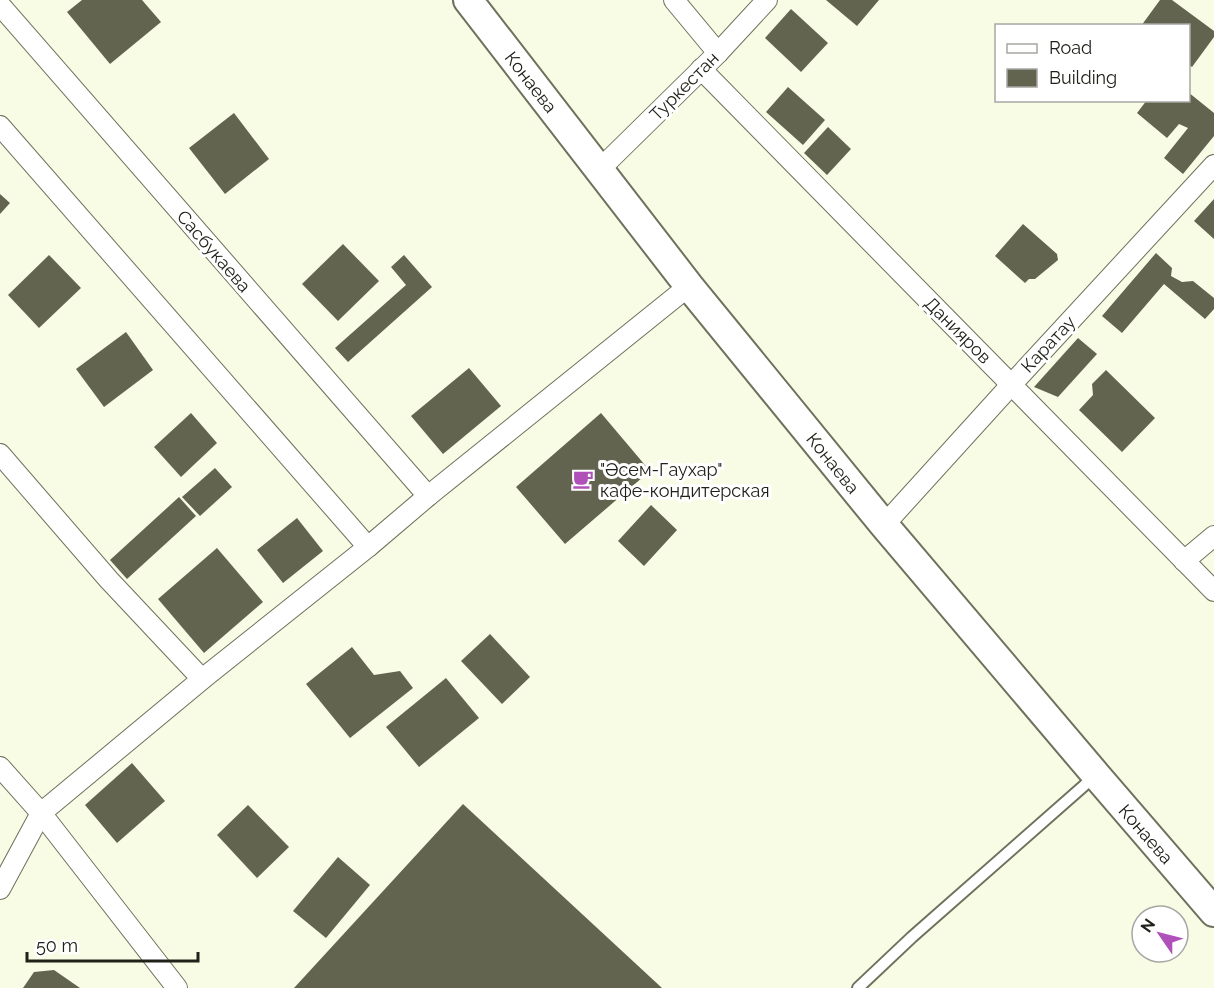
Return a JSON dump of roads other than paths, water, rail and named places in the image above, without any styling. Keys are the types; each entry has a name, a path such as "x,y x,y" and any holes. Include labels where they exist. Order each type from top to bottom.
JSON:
{"main road":[{"name":"Конаева","path":"468,0 688,286 884,525 1095,776 1214,912"}],"street":[{"path":"674,0 718,53"},
{"name":"Туркестан","path":"599,170 718,53 767,0"},
{"name":"Сасбукаева","path":"0,5 428,496"},
{"name":"Данияров","path":"701,69 1214,591"},
{"path":"0,126 368,548"},
{"name":"Каратау","path":"884,525 1214,165"},
{"path":"0,889 41,813 202,679 368,548 428,496 688,286"},
{"path":"0,454 109,580 202,679"},
{"path":"1184,561 1214,536"},
{"path":"0,767 41,813 177,988"}],"lane":[{"path":"858,988 912,937 1095,776"}],"place":[{"name":"\"Әсем-Гаухар\" кафе-кондитерская","path":"583,479"}]}
